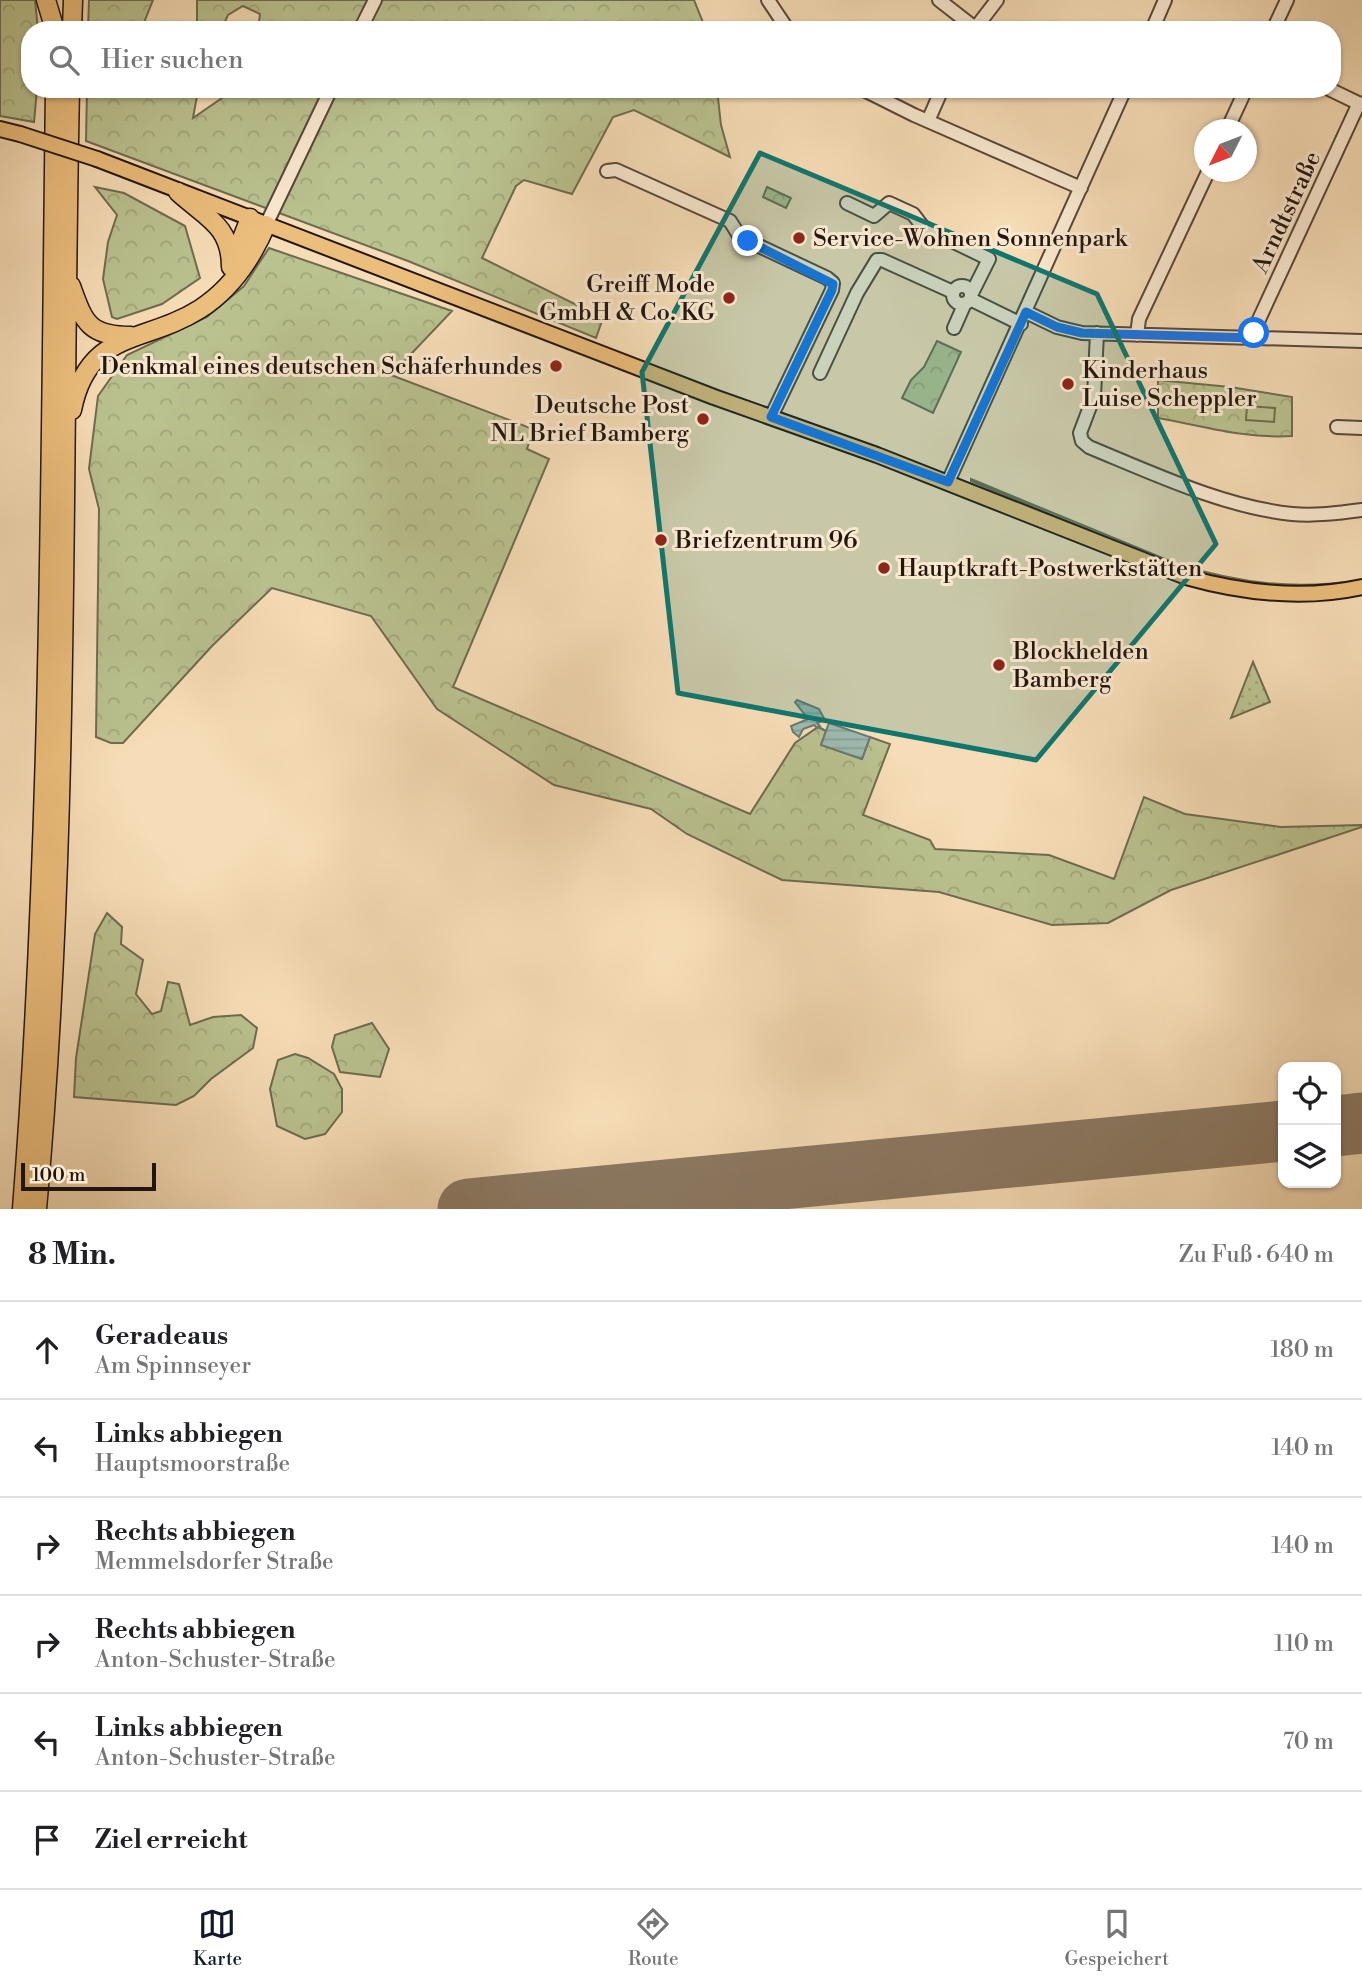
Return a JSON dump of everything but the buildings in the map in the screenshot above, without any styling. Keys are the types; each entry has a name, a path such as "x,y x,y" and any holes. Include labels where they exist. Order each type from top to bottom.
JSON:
{"highway":[{"path":"46,0 53,21"},
{"path":"57,21 58,0"},
{"path":"72,21 73,0"},
{"path":"22,1209 36,1009 44,806 49,636 55,98"},
{"path":"37,1209 54,951 63,662 71,98"},
{"path":"178,192 221,229 228,243 231,267"},
{"path":"66,437 79,383 87,368 98,357 131,336 185,317 224,290 244,266 259,241 258,221"},
{"path":"224,290 231,267 258,221"},
{"path":"67,273 78,308 92,327 108,335 131,336"}],"main road":[{"path":"0,129 97,159 594,352 948,482 1154,565 1214,584 1288,594 1325,593 1362,587"}],"street":[{"path":"364,21 375,0"},
{"path":"768,0 783,21"},
{"path":"939,0 964,21"},
{"path":"980,21 997,0"},
{"path":"1156,21 1165,0"},
{"path":"1277,21 1287,0"},
{"path":"1341,95 1361,104"},
{"path":"258,221 326,98"},
{"path":"881,98 1081,188"},
{"path":"928,121 938,98"},
{"path":"948,482 1121,98"},
{"path":"1232,119 1242,98"},
{"name":"Arndtstraße","path":"1253,338 1255,328 1361,104"},
{"path":"607,171 616,170 730,221 740,237 833,284 771,417"},
{"path":"1137,335 1139,319 1203,182"},
{"path":"846,203 874,216 889,203 913,214 923,227 989,259 954,328"},
{"path":"820,373 858,293 877,260 953,292 961,286 968,289 969,299"},
{"path":"969,299 1067,330 1137,335 1362,341"},
{"path":"1097,333 1094,396 1080,433 1082,441 1089,447 1203,492 1247,506 1294,514 1362,510"},
{"path":"1337,428 1362,428"}],"highlighted area":[{"path":"760,153 1097,294 1216,544 1036,760 678,693 642,372"}],"green space":[{"path":"0,0 35,0 37,21 21,21 21,98 36,98 34,122 0,116"},
{"path":"89,0 153,0 145,21 88,21"},
{"path":"197,0 694,0 702,21 259,21 260,14 243,6 228,15 225,21 197,21"},
{"path":"87,98 197,98 193,118 222,98 718,98 721,125 730,157 634,110 613,117 572,194 524,180 516,186 482,258 603,318 596,338 408,261 86,141"},
{"path":"95,187 124,193 185,226 200,278 162,304 117,319 112,317 103,279 108,242 117,215"},
{"path":"767,187 791,198 786,208 763,197"},
{"path":"269,248 452,311 391,375 533,429 527,449 549,459 453,687 750,814 795,743 818,727 826,731 821,745 862,759 870,737 890,744 863,815 930,840 935,849 1049,855 1114,879 1144,797 1185,814 1281,827 1362,827 1171,890 1108,923 1052,925 939,892 782,880 687,834 651,809 554,785 437,709 371,616 272,588 212,646 123,743 111,743 96,737 99,509 89,469 98,396 127,355 207,317 244,286"},
{"path":"937,341 961,352 933,413 902,398 911,380 924,367"},
{"path":"1158,380 1230,387 1292,397 1292,436 1241,434 1158,418"},
{"path":"1247,406 1275,408 1274,422 1246,420"},
{"path":"971,479 1177,564 1201,571 1291,585 1362,582 1312,586 1266,585 1196,572 1172,565"},
{"path":"1253,662 1270,702 1231,718"},
{"path":"107,913 122,927 121,944 143,960 136,994 152,1014 161,1011 168,982 179,984 190,1025 213,1017 241,1015 257,1028 253,1048 211,1079 194,1096 176,1105 74,1097 76,1058 95,934"},
{"path":"372,1023 389,1049 380,1077 340,1072 332,1047 335,1035"},
{"path":"295,1054 308,1058 334,1074 342,1089 342,1112 325,1134 305,1139 277,1126 270,1089 278,1060"}],"water":[{"path":"797,700 819,709 825,720 817,723 820,726 817,728 814,725 803,729 799,737 791,726 808,719 795,702"},
{"path":"829,723 870,737 862,759 821,745"}],"waterway":[{"path":"818,727 826,731"}],"runway":[{"path":"1341,1125 1362,1123"},
{"path":"468,1209 1278,1131"}],"place":[{"name":"Service-Wohnen Sonnenpark","path":"799,238"},
{"name":"Greiff Mode GmbH & Co. KG","path":"729,298"},
{"name":"Denkmal eines deutschen Schäferhundes","path":"556,366"},
{"name":"Kinderhaus Luise Scheppler","path":"1068,384"},
{"name":"Deutsche Post NL Brief Bamberg","path":"703,419"},
{"name":"Briefzentrum 96","path":"661,540"},
{"name":"Hauptkraft-Postwerkstätten","path":"884,568"},
{"name":"Blockhelden Bamberg","path":"999,665"}],"route":[{"path":"748,241 827,278 833,284 771,417 948,482 1026,312 1057,327 1082,333 1253,338 1254,333"}]}
